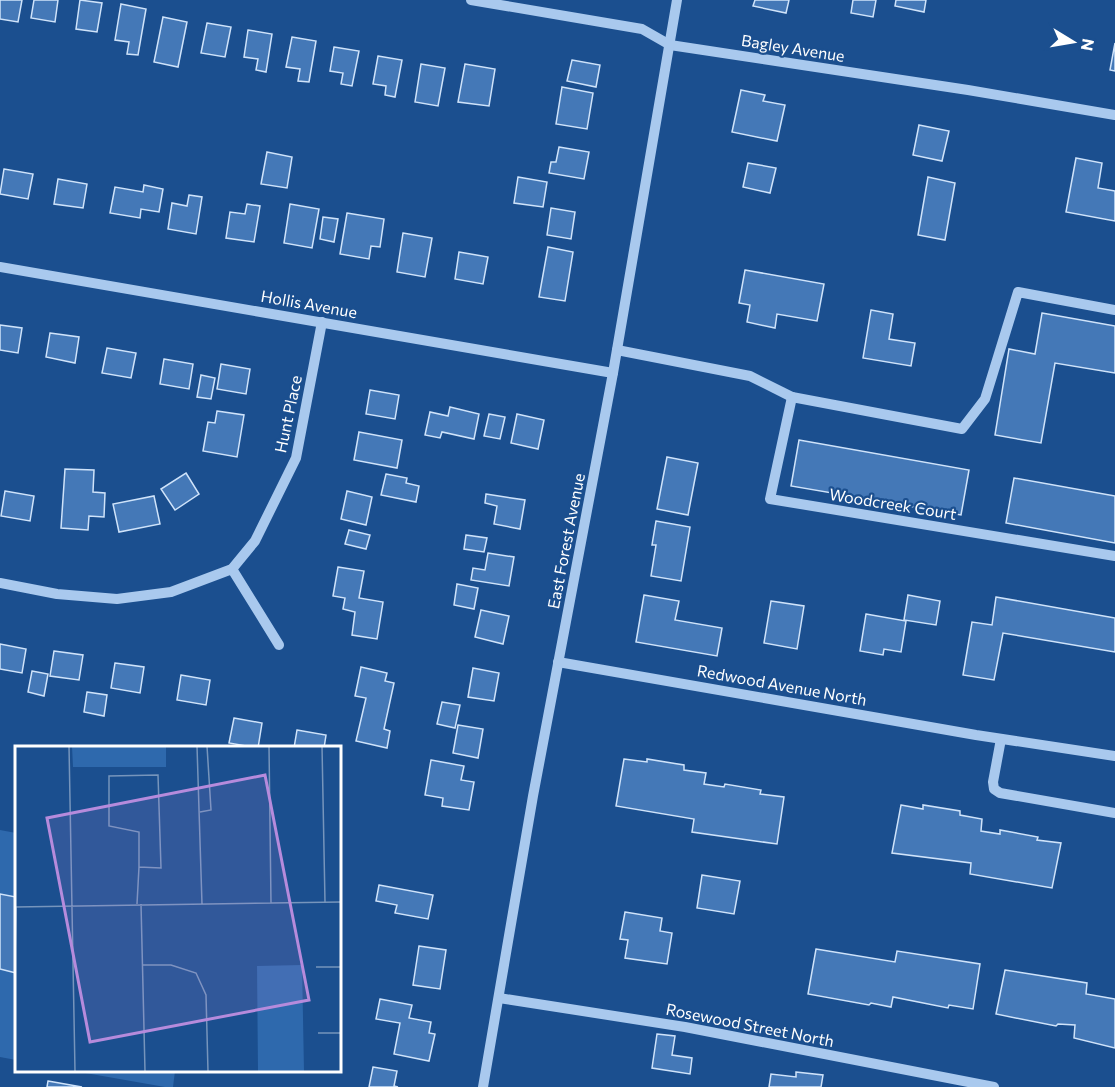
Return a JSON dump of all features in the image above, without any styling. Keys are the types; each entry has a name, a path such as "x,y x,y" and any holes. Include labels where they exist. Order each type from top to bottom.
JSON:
{"street":[{"name":"Bagley Avenue","path":"471,0 642,29 670,45 969,90 1115,115"},
{"name":"East Forest Avenue","path":"483,1087 558,662 613,373 677,0"},
{"name":"Hollis Avenue","path":"0,267 613,373"},
{"path":"617,350 750,376 792,397 962,429 985,399 1018,292 1115,310"},
{"name":"Hunt Place","path":"0,583 57,594 117,599 171,592 232,569 255,541 296,458 322,322"},
{"name":"Woodcreek Court","path":"792,397 770,499 1115,556"},
{"path":"232,569 279,645"},
{"name":"Redwood Avenue North","path":"558,662 1001,739 1115,756"},
{"path":"1001,739 993,782 994,789 1000,794 1115,813"},
{"name":"Rosewood Street North","path":"499,998 685,1027 994,1087"}],"shaded area":[{"path":"0,830 15,833 15,1060 0,1057"},
{"path":"80,1072 175,1072 173,1087"}],"building":[{"path":"0,0 22,0 18,22 0,19"},
{"path":"34,0 58,0 55,22 31,18"},
{"path":"80,0 102,3 97,32 76,29"},
{"path":"755,0 789,0 786,13 753,6"},
{"path":"853,0 876,0 873,17 851,13"},
{"path":"896,0 926,0 924,12 895,6"},
{"path":"121,4 146,9 138,55 127,54 129,42 115,40"},
{"path":"163,17 187,22 178,67 154,62"},
{"path":"207,23 231,27 225,57 201,53"},
{"path":"248,30 272,34 266,72 256,70 258,59 244,57"},
{"path":"292,37 316,41 309,82 298,81 300,69 286,67"},
{"path":"1115,43 1115,71 1110,70"},
{"path":"334,47 359,51 352,86 341,84 343,73 330,71"},
{"path":"378,56 402,60 395,97 385,95 386,86 373,84"},
{"path":"572,60 600,65 596,87 567,81"},
{"path":"421,64 445,68 438,106 415,102"},
{"path":"465,64 495,69 489,106 458,102"},
{"path":"562,87 593,93 587,129 556,124"},
{"path":"741,90 765,95 763,101 785,105 777,141 732,132"},
{"path":"919,125 949,131 942,161 913,155"},
{"path":"559,147 589,152 584,179 549,173 551,162 556,162"},
{"path":"267,152 292,157 287,188 261,184"},
{"path":"1076,158 1102,163 1098,188 1115,191 1115,221 1066,212"},
{"path":"748,163 776,168 770,193 743,187"},
{"path":"4,169 33,174 28,199 0,194"},
{"path":"518,177 547,182 543,207 514,203"},
{"path":"928,177 955,183 945,240 918,235"},
{"path":"58,179 87,184 83,208 54,204"},
{"path":"144,185 163,189 159,212 141,209 140,218 110,213 115,187 143,192"},
{"path":"189,195 202,197 196,234 168,229 172,203 187,206"},
{"path":"247,204 260,206 254,242 226,238 230,212 245,214"},
{"path":"290,204 319,209 312,248 284,243"},
{"path":"551,208 575,212 571,239 547,235"},
{"path":"347,213 384,219 380,247 371,246 369,259 340,254"},
{"path":"323,217 338,219 334,242 320,239"},
{"path":"403,233 432,238 425,277 397,272"},
{"path":"548,247 573,252 565,301 539,297"},
{"path":"459,252 488,257 483,284 455,279"},
{"path":"745,270 824,284 817,321 777,314 775,328 747,322 750,305 739,303"},
{"path":"871,310 893,314 889,339 915,343 911,366 863,358"},
{"path":"1042,313 1115,326 1115,373 1055,363 1041,443 995,435 1009,349 1035,354"},
{"path":"0,325 22,328 18,353 0,350"},
{"path":"50,333 79,337 75,363 46,357"},
{"path":"107,348 136,353 131,378 102,373"},
{"path":"164,359 193,364 189,389 160,384"},
{"path":"221,364 250,369 246,394 217,389"},
{"path":"201,375 215,378 211,399 197,397"},
{"path":"370,390 399,395 395,419 366,414"},
{"path":"450,407 479,414 474,439 442,432 440,438 425,435 430,412 448,416"},
{"path":"217,411 244,415 237,457 203,451 208,422 215,423"},
{"path":"489,414 505,417 500,439 484,436"},
{"path":"517,414 544,420 538,449 511,443"},
{"path":"359,432 402,440 397,468 354,460"},
{"path":"799,440 969,470 961,515 791,486"},
{"path":"667,457 698,463 688,515 657,509"},
{"path":"65,469 94,470 93,492 105,493 104,517 89,516 88,530 61,528"},
{"path":"186,473 199,494 175,510 161,489"},
{"path":"386,474 407,478 406,483 419,486 416,502 381,495"},
{"path":"1014,478 1115,496 1115,543 1006,523"},
{"path":"5,491 34,496 30,521 1,516"},
{"path":"347,491 372,497 366,525 341,519"},
{"path":"486,494 525,500 520,529 494,524 497,506 485,503"},
{"path":"154,496 160,524 119,532 113,504"},
{"path":"656,521 690,527 681,581 651,576 656,545 652,545"},
{"path":"349,530 370,535 366,549 345,544"},
{"path":"466,535 487,538 484,552 464,549"},
{"path":"488,553 514,557 509,586 471,580 473,568 485,570"},
{"path":"338,567 364,571 359,598 383,602 377,639 352,635 355,612 343,609 345,598 333,596"},
{"path":"457,584 478,588 474,609 454,605"},
{"path":"644,595 679,601 675,620 722,628 717,656 636,642"},
{"path":"908,595 940,601 936,625 904,620"},
{"path":"996,597 1115,618 1115,652 1003,633 994,680 963,675 972,622 992,625"},
{"path":"771,601 804,606 797,649 764,643"},
{"path":"481,610 509,616 503,644 475,637"},
{"path":"866,614 906,621 901,652 884,649 883,655 860,651"},
{"path":"0,644 26,649 22,673 0,669"},
{"path":"54,651 83,655 79,680 50,676"},
{"path":"115,663 144,667 140,693 111,688"},
{"path":"361,667 387,673 385,681 394,683 384,729 390,731 387,748 356,741 366,698 355,696"},
{"path":"473,668 499,673 494,701 468,697"},
{"path":"32,671 48,674 44,696 28,692"},
{"path":"181,675 210,680 206,705 177,700"},
{"path":"87,692 107,695 104,716 84,712"},
{"path":"442,702 460,705 455,728 437,724"},
{"path":"234,718 262,723 258,746 229,743"},
{"path":"458,725 483,729 478,758 453,753"},
{"path":"297,730 326,735 324,746 294,746"},
{"path":"624,759 647,762 647,759 684,765 684,770 706,773 704,784 724,787 725,784 761,790 760,794 784,797 777,844 692,832 694,819 616,806"},
{"path":"431,760 464,766 461,780 474,782 469,810 442,806 443,798 425,795"},
{"path":"901,805 923,809 923,805 960,811 960,815 982,819 981,831 1000,834 1000,830 1038,837 1037,840 1061,843 1052,888 970,874 971,863 892,853"},
{"path":"702,875 740,881 734,914 697,908"},
{"path":"379,885 433,895 428,919 395,913 397,905 376,901"},
{"path":"0,894 15,897 15,973 0,969"},
{"path":"625,912 662,918 660,931 672,933 667,964 625,958 628,940 620,939"},
{"path":"419,946 446,950 440,989 413,985"},
{"path":"816,949 895,962 897,951 980,964 973,1009 949,1005 948,1008 893,997 891,1007 871,1003 869,1005 808,994"},
{"path":"1005,970 1087,983 1086,994 1115,999 1115,1048 1074,1038 1075,1025 1058,1024 1056,1026 996,1014"},
{"path":"380,999 412,1005 409,1018 431,1022 429,1033 435,1034 429,1061 394,1054 400,1023 376,1019"},
{"path":"657,1034 675,1036 672,1055 692,1058 690,1074 652,1068"},
{"path":"373,1067 397,1071 394,1086 398,1087 369,1087"},
{"path":"796,1072 823,1075 821,1087 769,1087 771,1074 796,1077"},
{"path":"48,1081 82,1087 47,1087"}]}
